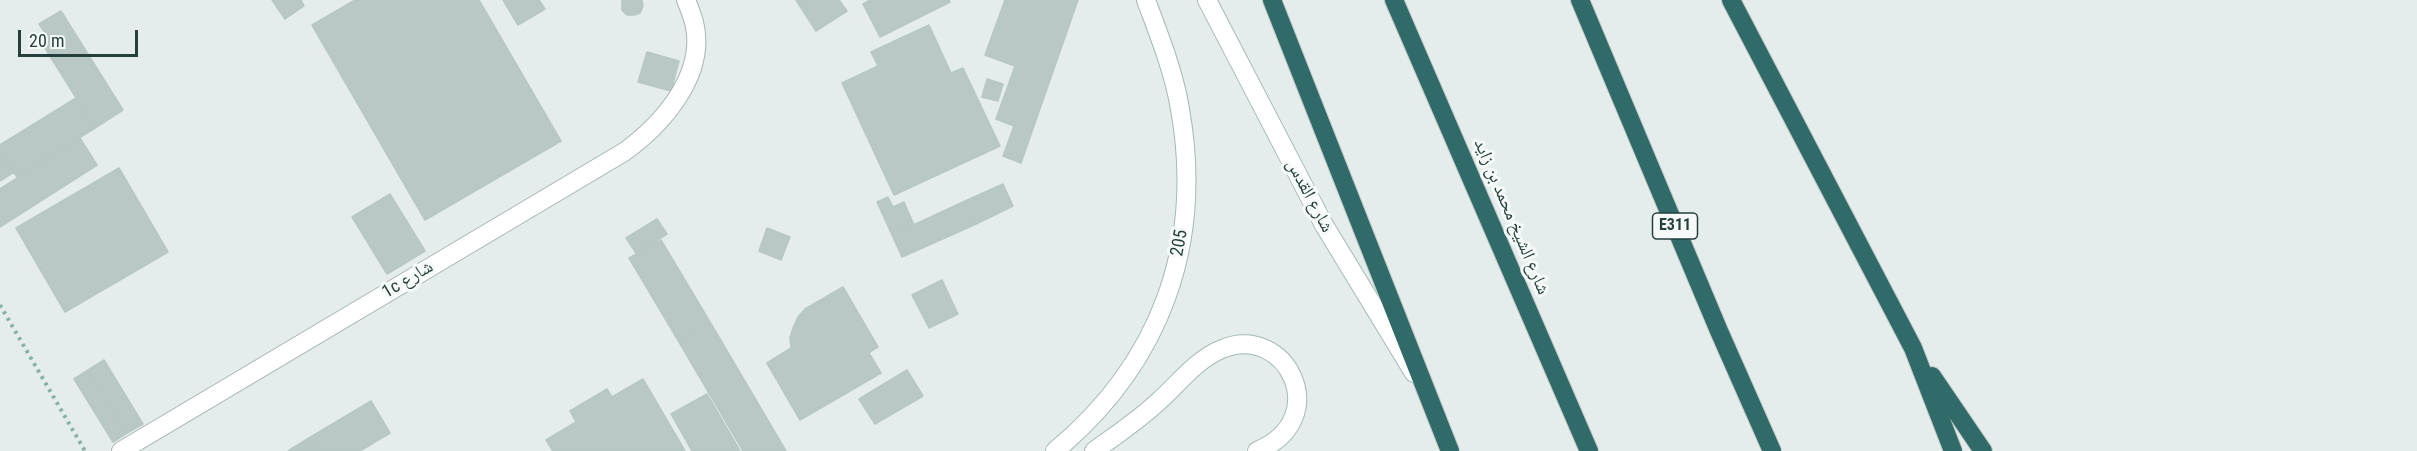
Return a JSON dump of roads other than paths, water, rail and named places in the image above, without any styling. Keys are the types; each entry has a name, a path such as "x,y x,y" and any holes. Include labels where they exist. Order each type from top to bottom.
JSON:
{"highway":[{"path":"1272,0 1422,385 1450,451"},
{"name":"شارع الشيخ محمد بن زايد","path":"1394,0 1589,451"},
{"name":"E311","path":"1580,0 1772,451"},
{"path":"1731,0 1913,348 1953,451"},
{"path":"1913,348 1983,451"}],"street":[{"name":"1c شارع","path":"121,451 624,152 647,135 666,116 681,92 696,49 695,23 686,0"},
{"name":"205","path":"1055,451 1084,425 1111,395 1137,359 1172,284 1183,238 1185,150 1180,107 1146,0"},
{"name":"شارع القدس","path":"1207,0 1324,225 1422,385"},
{"path":"1094,451 1158,402 1202,360 1223,348 1246,343 1267,349 1283,362 1293,379 1299,398 1295,418 1285,434 1257,451"}]}
